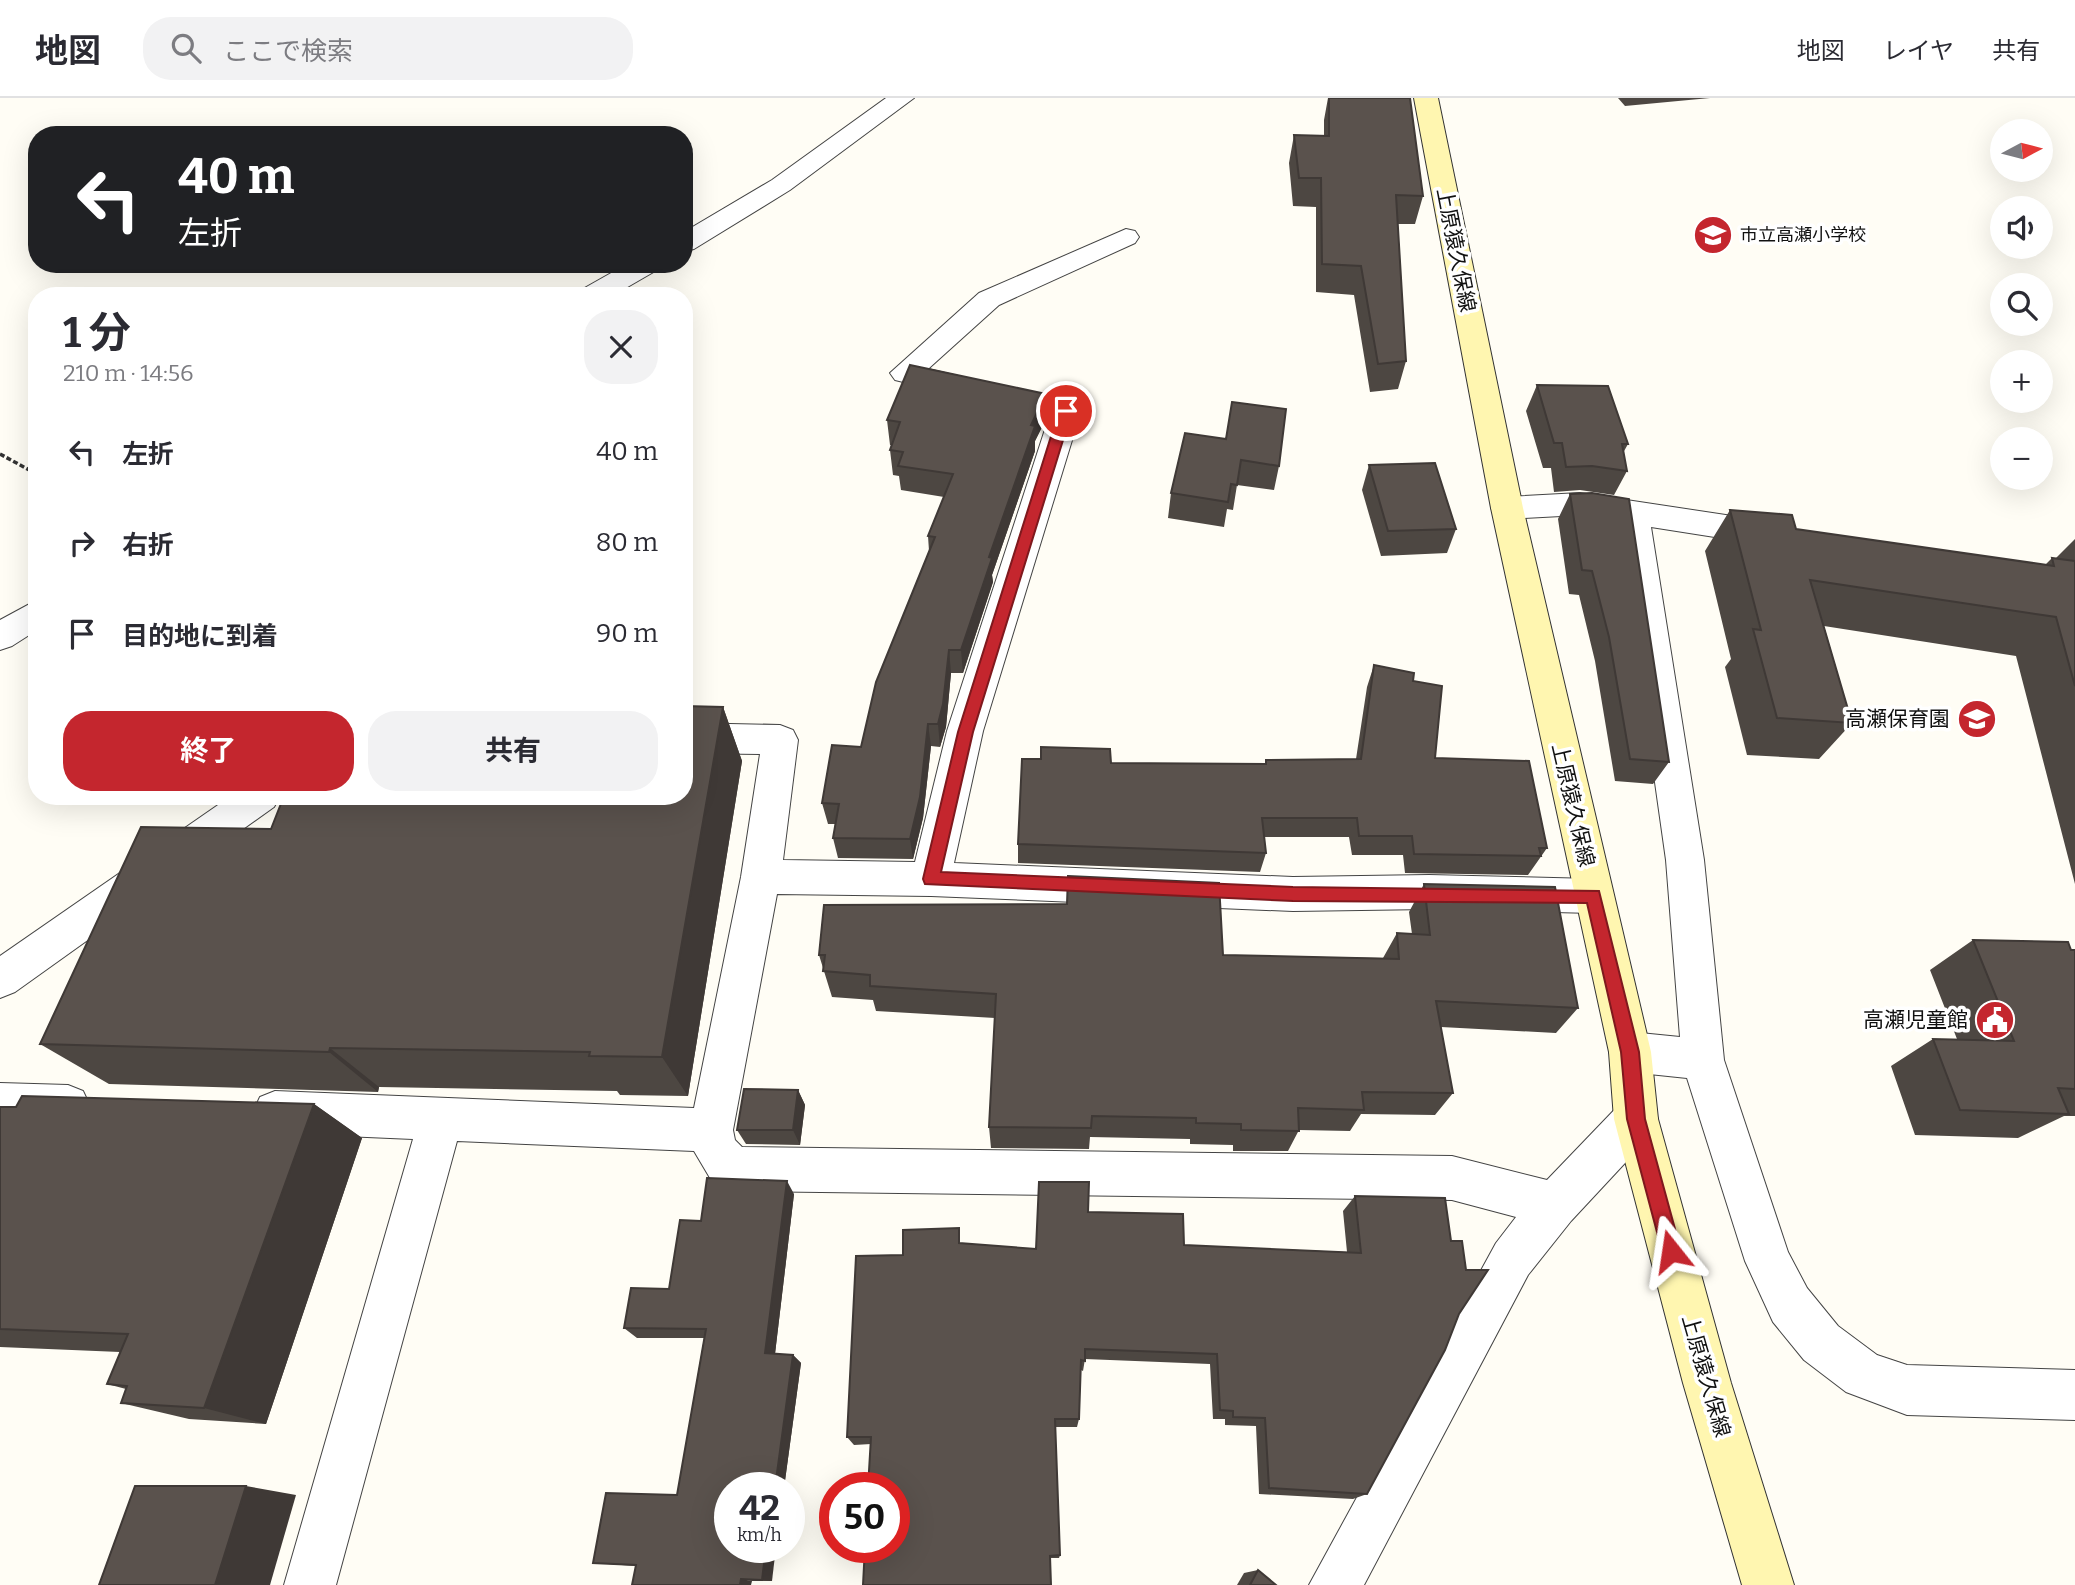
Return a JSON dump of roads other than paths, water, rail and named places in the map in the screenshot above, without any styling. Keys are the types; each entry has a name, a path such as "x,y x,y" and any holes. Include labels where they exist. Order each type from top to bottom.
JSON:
{"main road":[{"name":"上原猿久保線","path":"1426,98 1507,508 1630,1052 1636,1119 1707,1383 1768,1585"}],"street":[{"path":"693,238 782,185 902,98"},
{"path":"931,879 965,732 1066,411 905,373 989,299 1126,237"},
{"path":"606,287 631,273"},
{"path":"1507,508 1580,504 1803,538"},
{"path":"1633,513 1685,860 1703,1060 1768,1261 1790,1305 1821,1343 1863,1375 1907,1390 2075,1395"},
{"path":"0,637 28,619"},
{"path":"693,738 780,740 761,877 711,1130 715,1150 723,1162 738,1168 1452,1178 1555,1205"},
{"path":"0,979 248,805"},
{"path":"761,877 931,879 1293,894 1593,896"},
{"path":"1630,1052 1703,1060"},
{"path":"0,1104 110,1107"},
{"path":"234,1111 440,1117 711,1130"},
{"path":"310,1585 440,1117"},
{"path":"1335,1585 1512,1259 1555,1205 1636,1119"}],"place":[{"name":"市立高瀬小学校","path":"1713,235"},
{"name":"高瀬保育園","path":"1977,719"},
{"name":"高瀬児童館","path":"1995,1020"}]}
